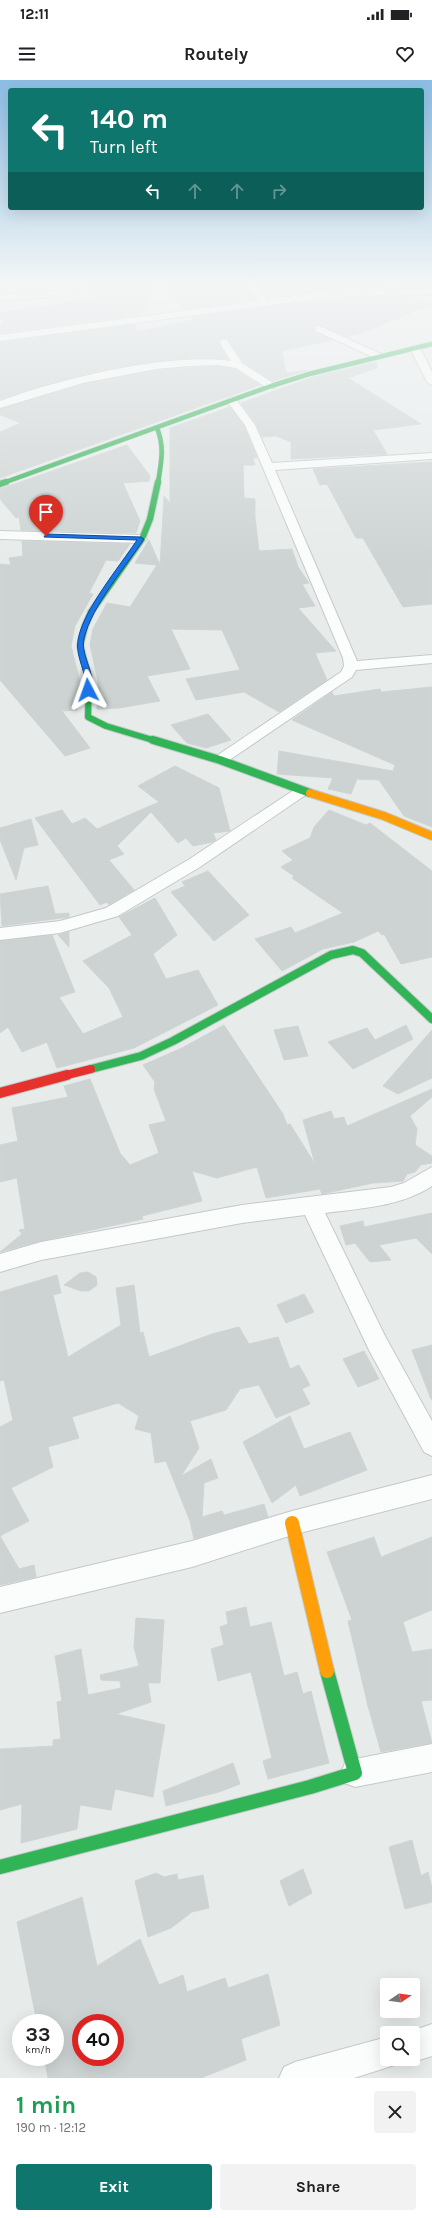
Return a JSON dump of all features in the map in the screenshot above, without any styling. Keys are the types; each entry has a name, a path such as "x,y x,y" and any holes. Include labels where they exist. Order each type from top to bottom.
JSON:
{"street":[{"path":"0,405 40,390 101,377"},
{"path":"257,377 271,386"},
{"path":"0,484 231,400 302,377"},
{"path":"220,760 342,678 347,674 351,666 350,658 250,426 231,400"},
{"path":"157,428 163,438 161,458 149,523 141,539 94,609 81,639 81,652 89,682 85,711 92,720 106,726 220,760 302,791 384,816 432,836"},
{"path":"268,467 432,456"},
{"path":"0,535 141,539"},
{"path":"351,666 432,659"},
{"path":"0,934 35,932 58,927 96,918 122,907 174,876 302,791"},
{"path":"0,1092 141,1056 324,958 346,951 362,953 432,1019"},
{"path":"0,1263 41,1251 242,1214 391,1196 411,1189 432,1175"},
{"path":"311,1206 377,1343 432,1444"},
{"path":"0,1600 192,1554 292,1523 432,1487"},
{"path":"292,1523 317,1636 355,1773"},
{"path":"0,1867 303,1789 355,1773 432,1758"},
{"path":"420,2044 432,2040"},
{"path":"295,2078 380,2055"}],"building":[{"path":"0,377 76,377 52,383 0,399"},
{"path":"118,377 248,377 260,385 0,478 0,432 21,423 0,415 0,409 83,384"},
{"path":"267,377 285,377 273,381"},
{"path":"312,377 350,377 348,378 421,424 373,430 387,454 291,459 291,442 276,436 262,437 256,424 241,403"},
{"path":"230,407 244,426 257,458 253,458 255,465 243,465 244,498 255,499 255,517 259,551 292,549 298,567 309,583 302,584 315,606 298,608 336,651 315,653 327,680 279,712 244,692 196,700 186,679 240,670 222,630 171,629 190,669 147,676 160,701 119,708 97,709 98,681 90,645 93,629 107,603 130,607 157,565 135,563 149,540 160,565 164,496 170,503 170,428"},
{"path":"127,445 150,476 149,481 123,483 140,521 136,533 21,530 19,517 16,518 0,499 0,489"},
{"path":"432,462 432,604 403,607 363,538 356,538 327,484 320,485 313,469"},
{"path":"22,541 130,544 118,561 106,560 89,593 93,594 75,626 71,646 80,682 77,710 62,711 90,748 65,756 0,680 0,564 11,565 9,558 23,556"},
{"path":"432,687 432,827 404,816 379,780 357,779 351,794 328,789 333,778 277,774 279,751 393,771 395,765 292,720 332,692 334,696 380,689 381,692"},
{"path":"208,714 231,740 206,748 187,743 171,725"},
{"path":"175,766 219,788 230,831 213,833 216,840 212,842 193,846 186,838 178,843 151,812 117,846 124,854 109,860 134,890 109,905 107,902 100,905 35,818 62,810 72,824 85,818 97,829 159,802 138,786"},
{"path":"329,810 366,825 370,823 432,871 432,957 401,964 384,934 382,935 378,931 354,942 323,949 282,971 255,939 291,927 295,933 343,913 292,878 294,876 281,867 293,860 282,851 310,838 314,827"},
{"path":"31,819 38,845 24,848 16,880 0,840 0,828"},
{"path":"208,871 249,915 214,941 171,892 185,886 182,882"},
{"path":"48,886 55,914 69,913 69,917 2,926 0,894"},
{"path":"155,898 177,935 153,954 166,979 198,970 218,1005 134,1048 57,1068 47,1042 22,1052 8,1027 0,1033 0,941 52,935 75,992 59,997 83,1034 123,1017 109,988 83,961 132,935 119,917"},
{"path":"69,932 69,947 58,935"},
{"path":"224,1025 283,1114 287,1125 290,1124 315,1164 303,1120 331,1111 334,1119 344,1117 347,1126 432,1089 432,1097 410,1116 417,1129 415,1145 432,1156 432,1163 421,1165 415,1172 407,1174 403,1181 373,1183 322,1194 320,1189 266,1198 257,1167 217,1178 192,1171 202,1201 142,1216 143,1219 41,1241 0,1252 22,1234 19,1230 25,1229 17,1178 0,1182 0,1145 18,1141 12,1108 68,1097 64,1086 90,1079 120,1153 130,1165 159,1153 149,1125 166,1121 154,1089 155,1082 143,1065 182,1048"},
{"path":"406,1025 413,1039 353,1069 328,1042 367,1028 375,1040"},
{"path":"298,1026 308,1056 284,1060 274,1030"},
{"path":"432,1030 432,1078 398,1094 383,1086"},
{"path":"432,1213 432,1254 416,1238 379,1245 391,1260 370,1262 355,1243 346,1245 340,1226 363,1221 364,1227"},
{"path":"88,1272 96,1277 97,1285 89,1291 81,1291 64,1285 80,1273"},
{"path":"57,1275 61,1293 53,1295 68,1357 121,1325 116,1288 134,1285 140,1333 143,1332 149,1357 212,1334 239,1327 249,1344 278,1337 290,1369 299,1365 310,1385 302,1389 310,1404 276,1418 259,1385 240,1389 226,1410 190,1421 199,1448 181,1476 211,1459 218,1478 204,1483 202,1517 222,1511 224,1515 264,1504 268,1517 194,1539 190,1521 166,1461 155,1463 151,1433 135,1429 139,1416 118,1403 72,1417 79,1438 48,1447 53,1467 11,1488 29,1521 0,1536 0,1427 13,1420 4,1380 0,1381 0,1292"},
{"path":"304,1294 314,1312 286,1323 277,1305"},
{"path":"432,1345 432,1399 431,1399 412,1350"},
{"path":"364,1351 379,1379 358,1387 343,1359"},
{"path":"290,1416 304,1449 350,1432 367,1470 300,1496 296,1485 272,1503 243,1442"},
{"path":"0,1536 19,1569 34,1565 36,1577 0,1585"},
{"path":"374,1537 381,1557 432,1537 432,1610 403,1622 412,1652 432,1649 432,1700 421,1701 432,1743 381,1752 368,1706 348,1621 352,1620 327,1552"},
{"path":"246,1607 250,1627 271,1622 284,1676 297,1672 303,1694 311,1691 329,1763 268,1779 263,1761 272,1758 251,1672 218,1681 211,1649 224,1645 220,1627 228,1624 226,1612"},
{"path":"136,1618 164,1620 160,1683 148,1683 151,1702 116,1714 165,1725 153,1797 115,1789 111,1810 80,1805 77,1829 21,1843 22,1804 0,1810 0,1749 53,1746 53,1740 61,1739 57,1702 62,1701 55,1656 81,1649 88,1695 121,1688 120,1681 101,1680 100,1675 139,1666 134,1647"},
{"path":"233,1763 240,1784 222,1791 166,1806 163,1791"},
{"path":"412,1840 421,1876 428,1872 432,1888 432,1902 405,1909 389,1847"},
{"path":"303,1869 312,1893 289,1906 280,1881"},
{"path":"156,1873 164,1877 177,1874 178,1880 203,1875 209,1908 192,1912 171,1928 148,1937 135,1881"},
{"path":"82,1897 97,1966 140,1939 159,1985 183,1975 187,1992 225,1978 228,1988 268,1974 280,2025 241,2039 246,2060 201,2078 48,2078 46,2066 64,2066 64,2014 35,2014 17,1922"}],"traffic: fast":[{"path":"0,484 299,377"},
{"path":"157,428 162,439 163,450 156,496 150,519 142,539 126,563 107,587 91,612 81,640 80,646 82,657 89,678 87,709 88,717 106,726 220,760 310,793"},
{"path":"91,1069 141,1056 173,1041 331,955 353,950 362,953 432,1019"},
{"path":"0,1867 310,1787 355,1773 327,1671"}],"traffic: slow":[{"path":"310,793 384,816 432,836"},
{"path":"292,1523 327,1671"}],"traffic: jam":[{"path":"0,1093 91,1069"}],"route":[{"path":"46,536 141,539 94,609 81,639 81,652 89,682 88,690"}]}
